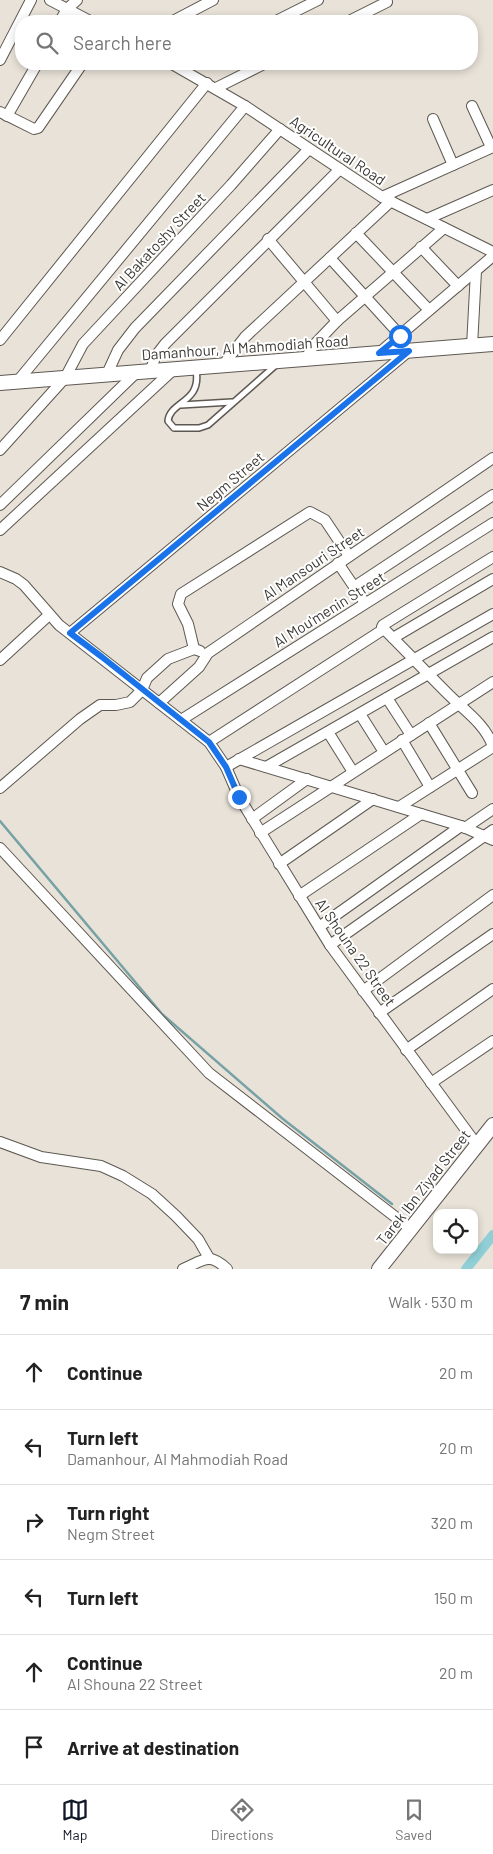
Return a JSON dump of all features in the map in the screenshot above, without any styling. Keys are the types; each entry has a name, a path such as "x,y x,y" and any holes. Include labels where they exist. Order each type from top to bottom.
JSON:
{"main road":[{"name":"Damanhour, Al Mahmodiah Road","path":"0,383 493,344"},
{"name":"Tarek Ibn Ziyad Street","path":"379,1269 493,1125"}],"street":[{"path":"23,15 31,0"},
{"path":"50,0 78,15"},
{"path":"64,15 77,0"},
{"path":"184,15 213,0"},
{"path":"288,15 318,0"},
{"path":"361,15 388,2"},
{"path":"0,60 15,31"},
{"path":"33,70 4,114 34,130 38,128 78,70"},
{"name":"Agricultural Road","path":"184,70 245,106 386,199 493,252"},
{"path":"0,340 211,86 250,70"},
{"path":"17,382 245,106"},
{"path":"223,365 240,341 356,233 386,199 492,147 472,106"},
{"path":"433,119 453,165"},
{"name":"Al Bakatoshy Street","path":"0,450 65,378 83,344 231,185 280,129"},
{"path":"107,374 118,350 135,328 309,148"},
{"path":"0,505 144,371 165,344 340,169"},
{"path":"427,219 493,190"},
{"path":"306,358 314,344 337,321 392,271 444,228"},
{"path":"356,233 429,310"},
{"path":"268,239 337,321"},
{"path":"421,247 458,286"},
{"path":"379,353 493,256"},
{"path":"330,258 400,336"},
{"path":"472,346 476,271"},
{"name":"Negm Street","path":"70,633 409,351"},
{"path":"0,530 174,369"},
{"name":"Al Mansouri Street","path":"159,703 199,667 208,653 493,458"},
{"path":"354,587 493,495"},
{"path":"194,650 188,624 178,604 181,594 310,512 325,520 349,556"},
{"name":"Al Mou'menin Street","path":"181,720 493,523"},
{"path":"209,742 383,628 383,625 493,558"},
{"path":"338,563 365,604"},
{"name":"Al Shouna 22 Street","path":"0,572 24,585 49,615 70,633 209,742 226,767 237,794 260,833 330,945 477,1145"},
{"path":"393,638 493,579"},
{"path":"226,767 493,614"},
{"path":"0,660 49,615"},
{"path":"383,628 458,704 479,722 493,746 399,807"},
{"path":"266,768 493,637"},
{"path":"0,788 86,714 100,705 116,705 130,702 142,690 148,678 168,659 194,650 208,653"},
{"path":"260,833 493,682"},
{"path":"387,698 430,787"},
{"path":"360,714 384,752"},
{"path":"429,723 472,793"},
{"path":"328,732 354,772"},
{"path":"239,760 463,827 488,838"},
{"path":"252,819 307,779"},
{"path":"279,864 373,799"},
{"path":"319,927 463,827 493,809"},
{"path":"299,896 421,814"},
{"path":"330,945 488,838 493,830"},
{"path":"0,848 209,1073 411,1229"},
{"path":"363,991 493,896"},
{"path":"379,1013 493,934"},
{"path":"406,1050 493,989"},
{"path":"431,1084 493,1041"},
{"path":"0,1142 42,1156 101,1166 123,1176 152,1194 176,1216 198,1239 209,1258"},
{"path":"183,1269 209,1258 219,1261 227,1269"}],"lane":[{"path":"196,367 198,380 196,389 169,415 168,421 174,428 199,428 208,425 281,360"},
{"path":"181,405 233,402"}],"waterway":[{"path":"0,821 162,1014 283,1119 392,1204"},
{"path":"466,1269 493,1235"}],"route":[{"path":"239,797 226,767 209,742 70,633 409,351 379,353 400,336"}]}
